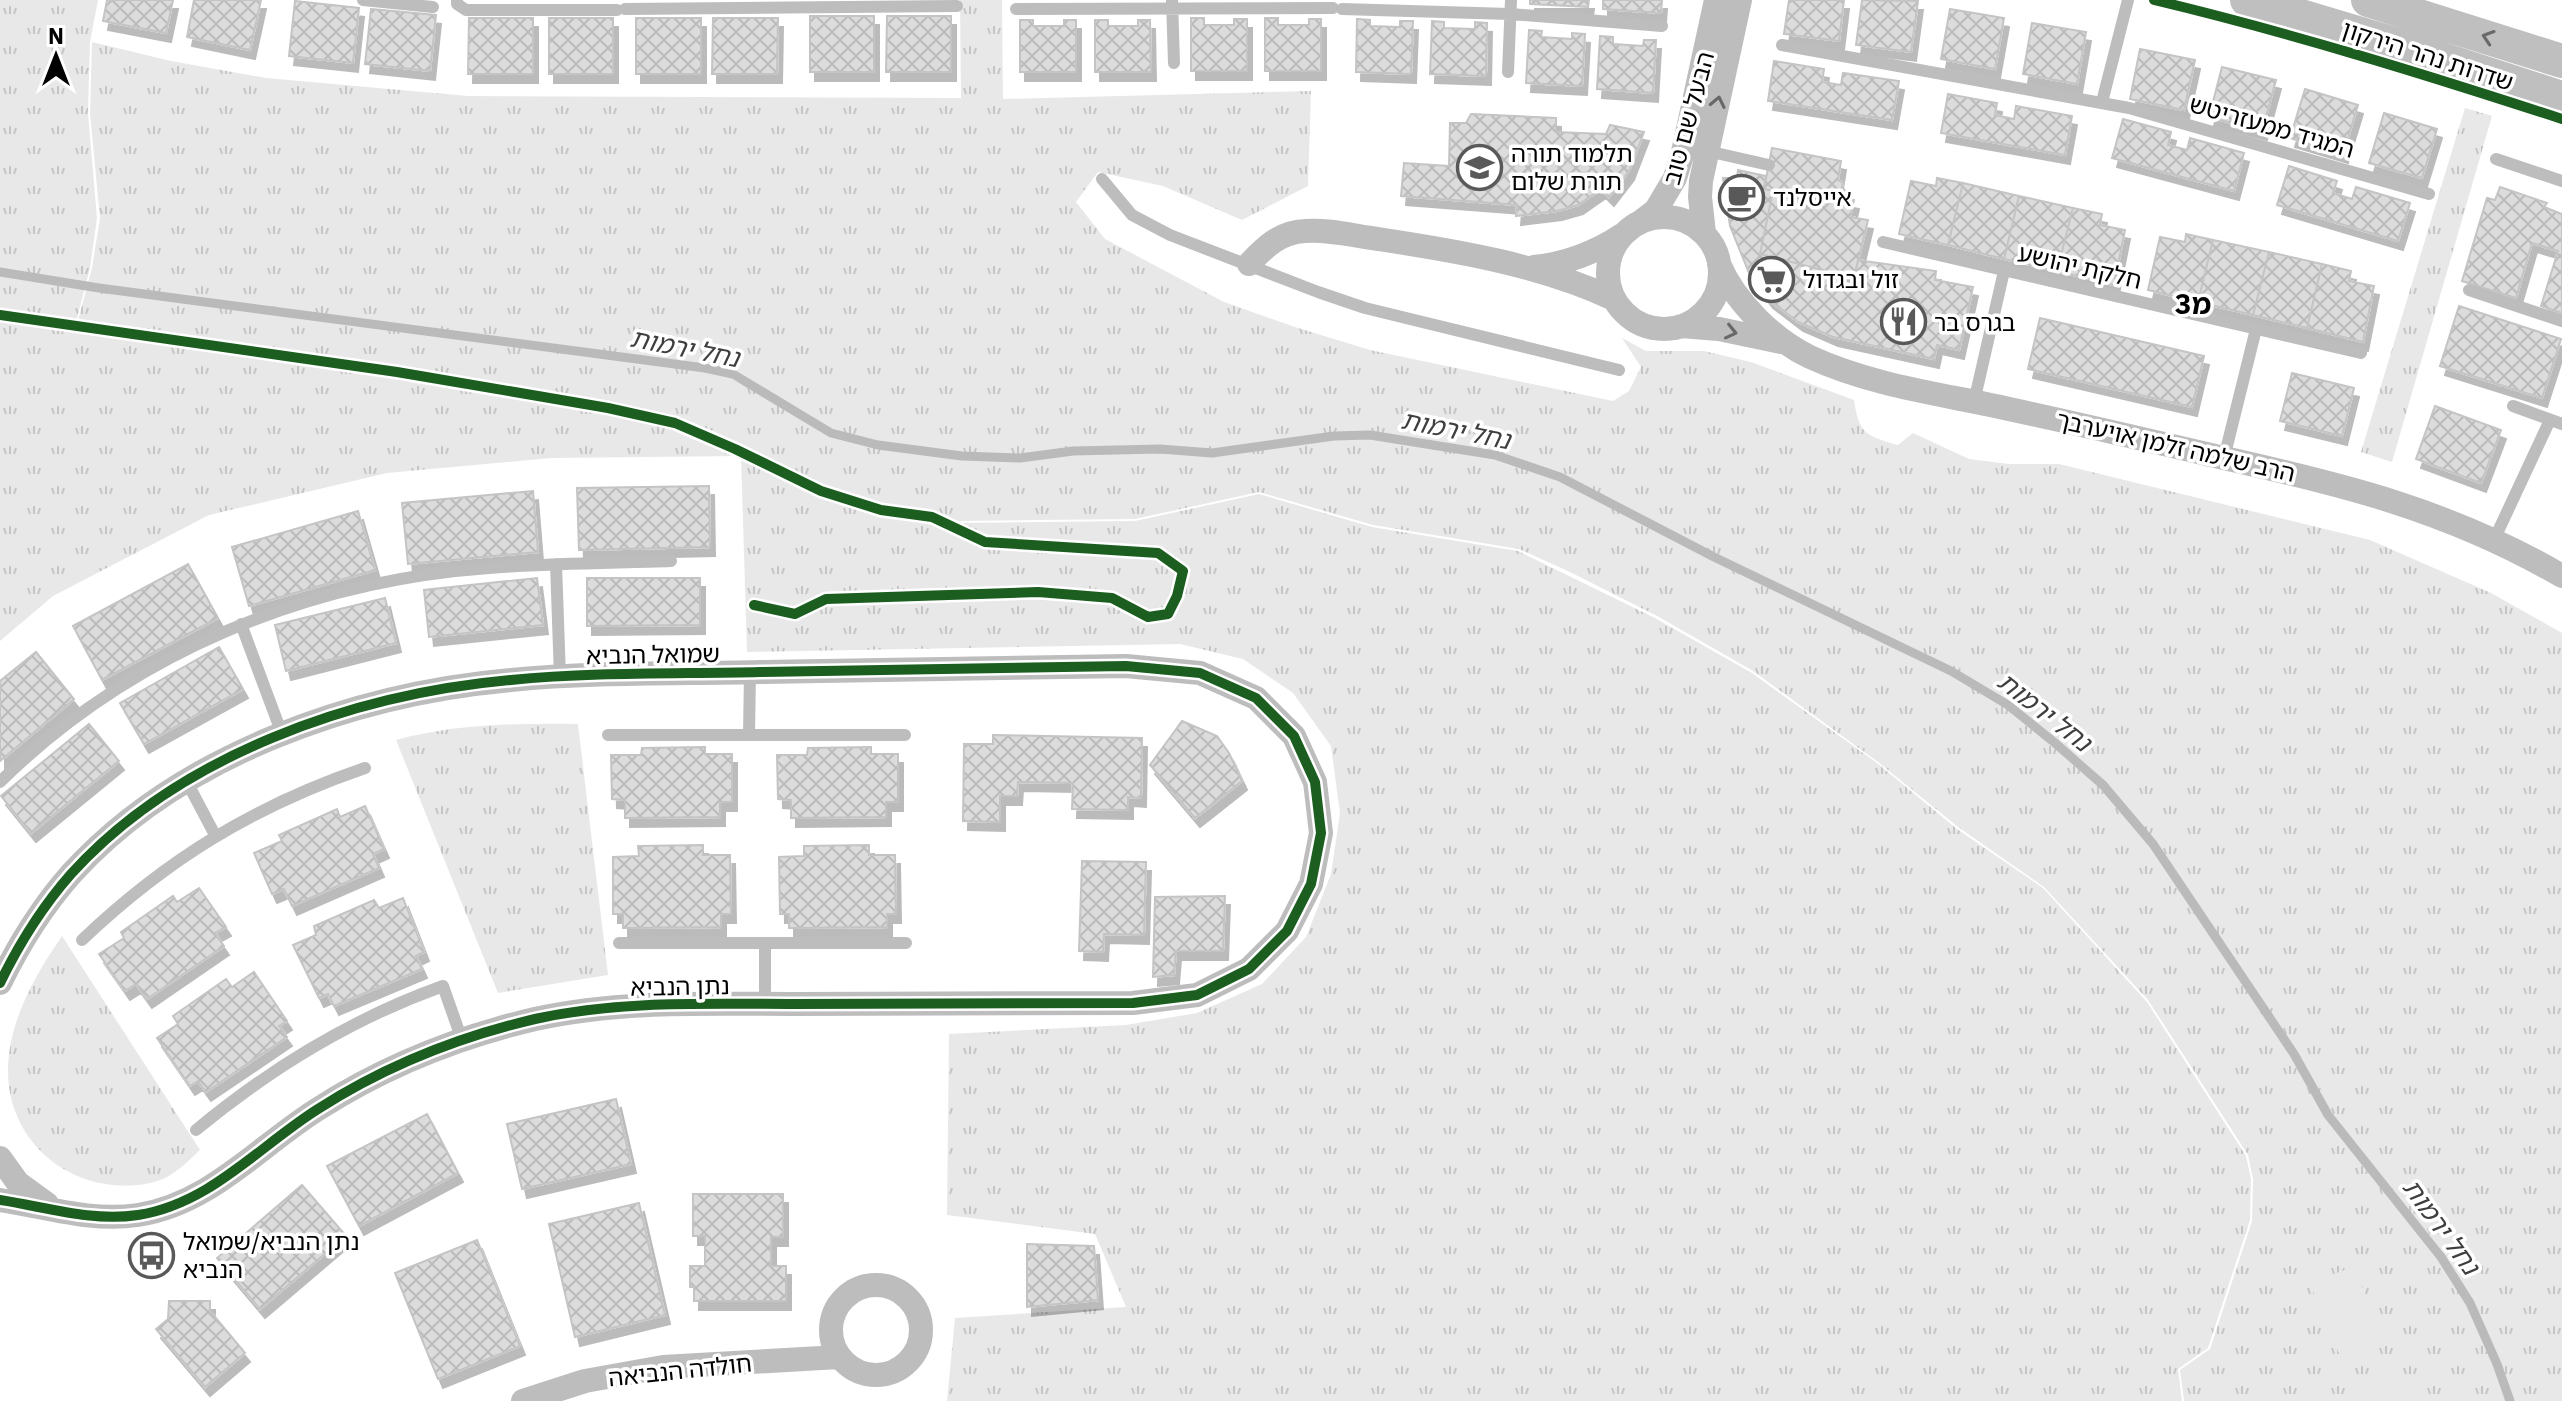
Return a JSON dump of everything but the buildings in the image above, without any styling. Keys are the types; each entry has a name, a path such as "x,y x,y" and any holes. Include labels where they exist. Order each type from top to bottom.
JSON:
{"main road":[{"name":"שדרות נהר הירקון","path":"2247,0 2381,39 2562,98"},
{"name":"שדרות נהר הירקון","path":"2369,0 2562,61"}],"street":[{"name":"הבעל שם טוב","path":"1632,228 1656,210 1675,178 1716,0"},
{"name":"הבעל שם טוב","path":"1704,233 1700,197 1707,151 1740,0"},
{"path":"1524,268 1544,266 1602,249 1632,228 1655,218 1673,218 1690,223 1704,233 1735,293 1781,342"},
{"path":"1632,228 1614,248 1609,264 1609,282 1614,299 1638,323 1655,328 1719,329 1781,342"},
{"path":"1249,264 1279,237 1305,231 1338,232 1524,268 1569,279 1614,299"},
{"path":"1680,326 1697,318 1714,299 1719,282 1719,264"},
{"name":"הרב שלמה זלמן אויערבך","path":"1781,342 1859,376 1900,388 2304,475 2374,495 2423,510 2494,540 2562,576"},
{"name":"שמואל הנביא","path":"0,983 39,915 71,874 111,835 158,799 216,765 282,734 350,710 419,693 495,682 560,677 750,672 1126,666 1200,673 1256,698 1294,736 1315,782 1321,833"},
{"name":"נתן הנביא","path":"0,1200 119,1217 175,1205 215,1184 308,1116 361,1084 404,1062 462,1040 539,1018 635,1006 1133,1003 1197,995 1249,969 1287,931 1311,884 1321,833"},
{"name":"נתן הנביא","path":"0,1158 28,1192 41,1202 68,1212"},
{"name":"חולדה הנביאה","path":"523,1401 571,1393 663,1367 839,1357"}],"lane":[{"path":"363,0 433,7"},
{"path":"457,0 457,4 466,10 621,10 791,4 957,6"},
{"path":"1508,72 1511,0"},
{"path":"2102,102 2128,0"},
{"path":"1172,4 1174,63"},
{"path":"1016,9 1172,4 1510,14 1662,26"},
{"name":"המגיד ממעזריטש","path":"1782,45 2102,102 2233,136 2429,194"},
{"path":"1707,151 1769,165"},
{"path":"2496,159 2562,181"},
{"path":"1102,179 1132,215 1170,235 1365,308 1619,370"},
{"name":"חלקת יהושע","path":"1883,242 2361,353"},
{"path":"1974,402 2004,271"},
{"path":"2469,290 2562,321"},
{"path":"2224,458 2256,329"},
{"path":"2494,540 2556,422 2513,406"},
{"path":"0,782 72,719 123,683 177,652 294,605 394,581 487,568 671,561"},
{"path":"556,564 560,677"},
{"path":"241,624 282,734"},
{"path":"749,735 750,672"},
{"path":"608,735 905,735"},
{"path":"82,940 138,890 215,835 279,801 365,768"},
{"path":"187,782 215,835"},
{"path":"619,943 906,943"},
{"path":"765,943 765,1004"},
{"path":"196,1130 264,1077 322,1040 386,1008 443,986 462,1040"}],"green space":[{"path":"0,0 98,0 90,42 88,113 97,218 90,268 75,326 605,409 712,434 857,508 900,518 960,523 1135,521 1259,494 1372,527 1518,551 1655,618 1752,673 1877,763 1957,829 2043,888 2147,1002 2246,1156 2251,1179 2250,1220 2208,1348 2178,1369 2182,1401 947,1401 955,1318 1126,1307 1095,1234 947,1215 949,1034 1126,1025 1197,1013 1262,984 1306,937 1331,874 1340,813 1331,746 1293,693 1243,659 1180,644 747,652 741,456 551,458 387,473 209,515 53,596 0,641"},
{"path":"960,0 1002,0 1003,99 1311,91 1308,186 1242,220 1163,186 1098,172 1076,202 1105,239 1224,302 1370,350 1613,401 1629,391 1641,367 1622,338 1646,351 1704,351 1751,362 1854,400 1862,427 1879,439 1898,445 1913,433 1969,459 2009,464 2059,464 2370,540 2491,593 2562,633 2562,1401 2184,1401 2180,1370 2210,1349 2252,1221 2253,1179 2248,1155 2148,1000 2044,887 1958,827 1878,762 1753,671 1657,616 1519,549 1373,525 1259,492 1135,519 960,521 901,516 858,506 712,433 605,407 77,324 92,268 100,218 90,113 92,42 171,61 266,78 468,96 961,98"},
{"path":"2465,108 2492,116 2392,462 2361,452"},
{"path":"578,724 608,975 498,993 396,740 486,726"},
{"path":"62,936 200,1150 177,1170 158,1181 123,1186 73,1174 52,1161 34,1143 20,1122 11,1098 8,1071 13,1035 33,983"},
{"path":"2354,1266 2383,1338 2340,1356 2310,1284"},
{"path":"2399,1373 2410,1401 2360,1401 2355,1390"}],"waterway":[{"name":"נחל ירמות","path":"0,272 99,288 705,368 733,374 831,433 878,445 962,456 1020,458 1073,451 1160,449 1212,453 1334,436 1370,435 1495,455 1560,477 1714,557 1951,671 2008,705 2103,785 2153,844 2294,1054 2328,1115 2441,1257 2470,1303 2510,1401"}],"cycle path":[{"path":"2154,0 2359,55 2562,119"},
{"path":"0,315 397,372 608,408 675,423 821,491 881,510 932,517 985,542 1158,553 1183,571 1177,596 1168,614 1148,617 1112,598 1038,592 826,599 795,614 754,605"},
{"path":"0,983 32,926 71,874 114,832 163,795 216,764 331,716 391,699 451,687 542,677 635,674 1126,666 1200,673 1256,698 1294,736 1315,782 1321,833 1311,884 1287,931 1249,969 1197,995 1133,1003 697,1004 632,1006 567,1013 450,1044 369,1079 318,1109 211,1186 164,1209 138,1215 103,1217 0,1200"}],"place":[{"name":"תלמוד תורה תורת שלום","path":"1480,167"},
{"name":"אייסלנד","path":"1742,197"},
{"name":"זול ובגדול","path":"1772,279"},
{"name":"בגרס בר","path":"1903,322"},
{"name":"נתן הנביא/שמואל הנביא","path":"152,1255"}],"district":[{"name":"מ3","path":"2193,303"}]}
